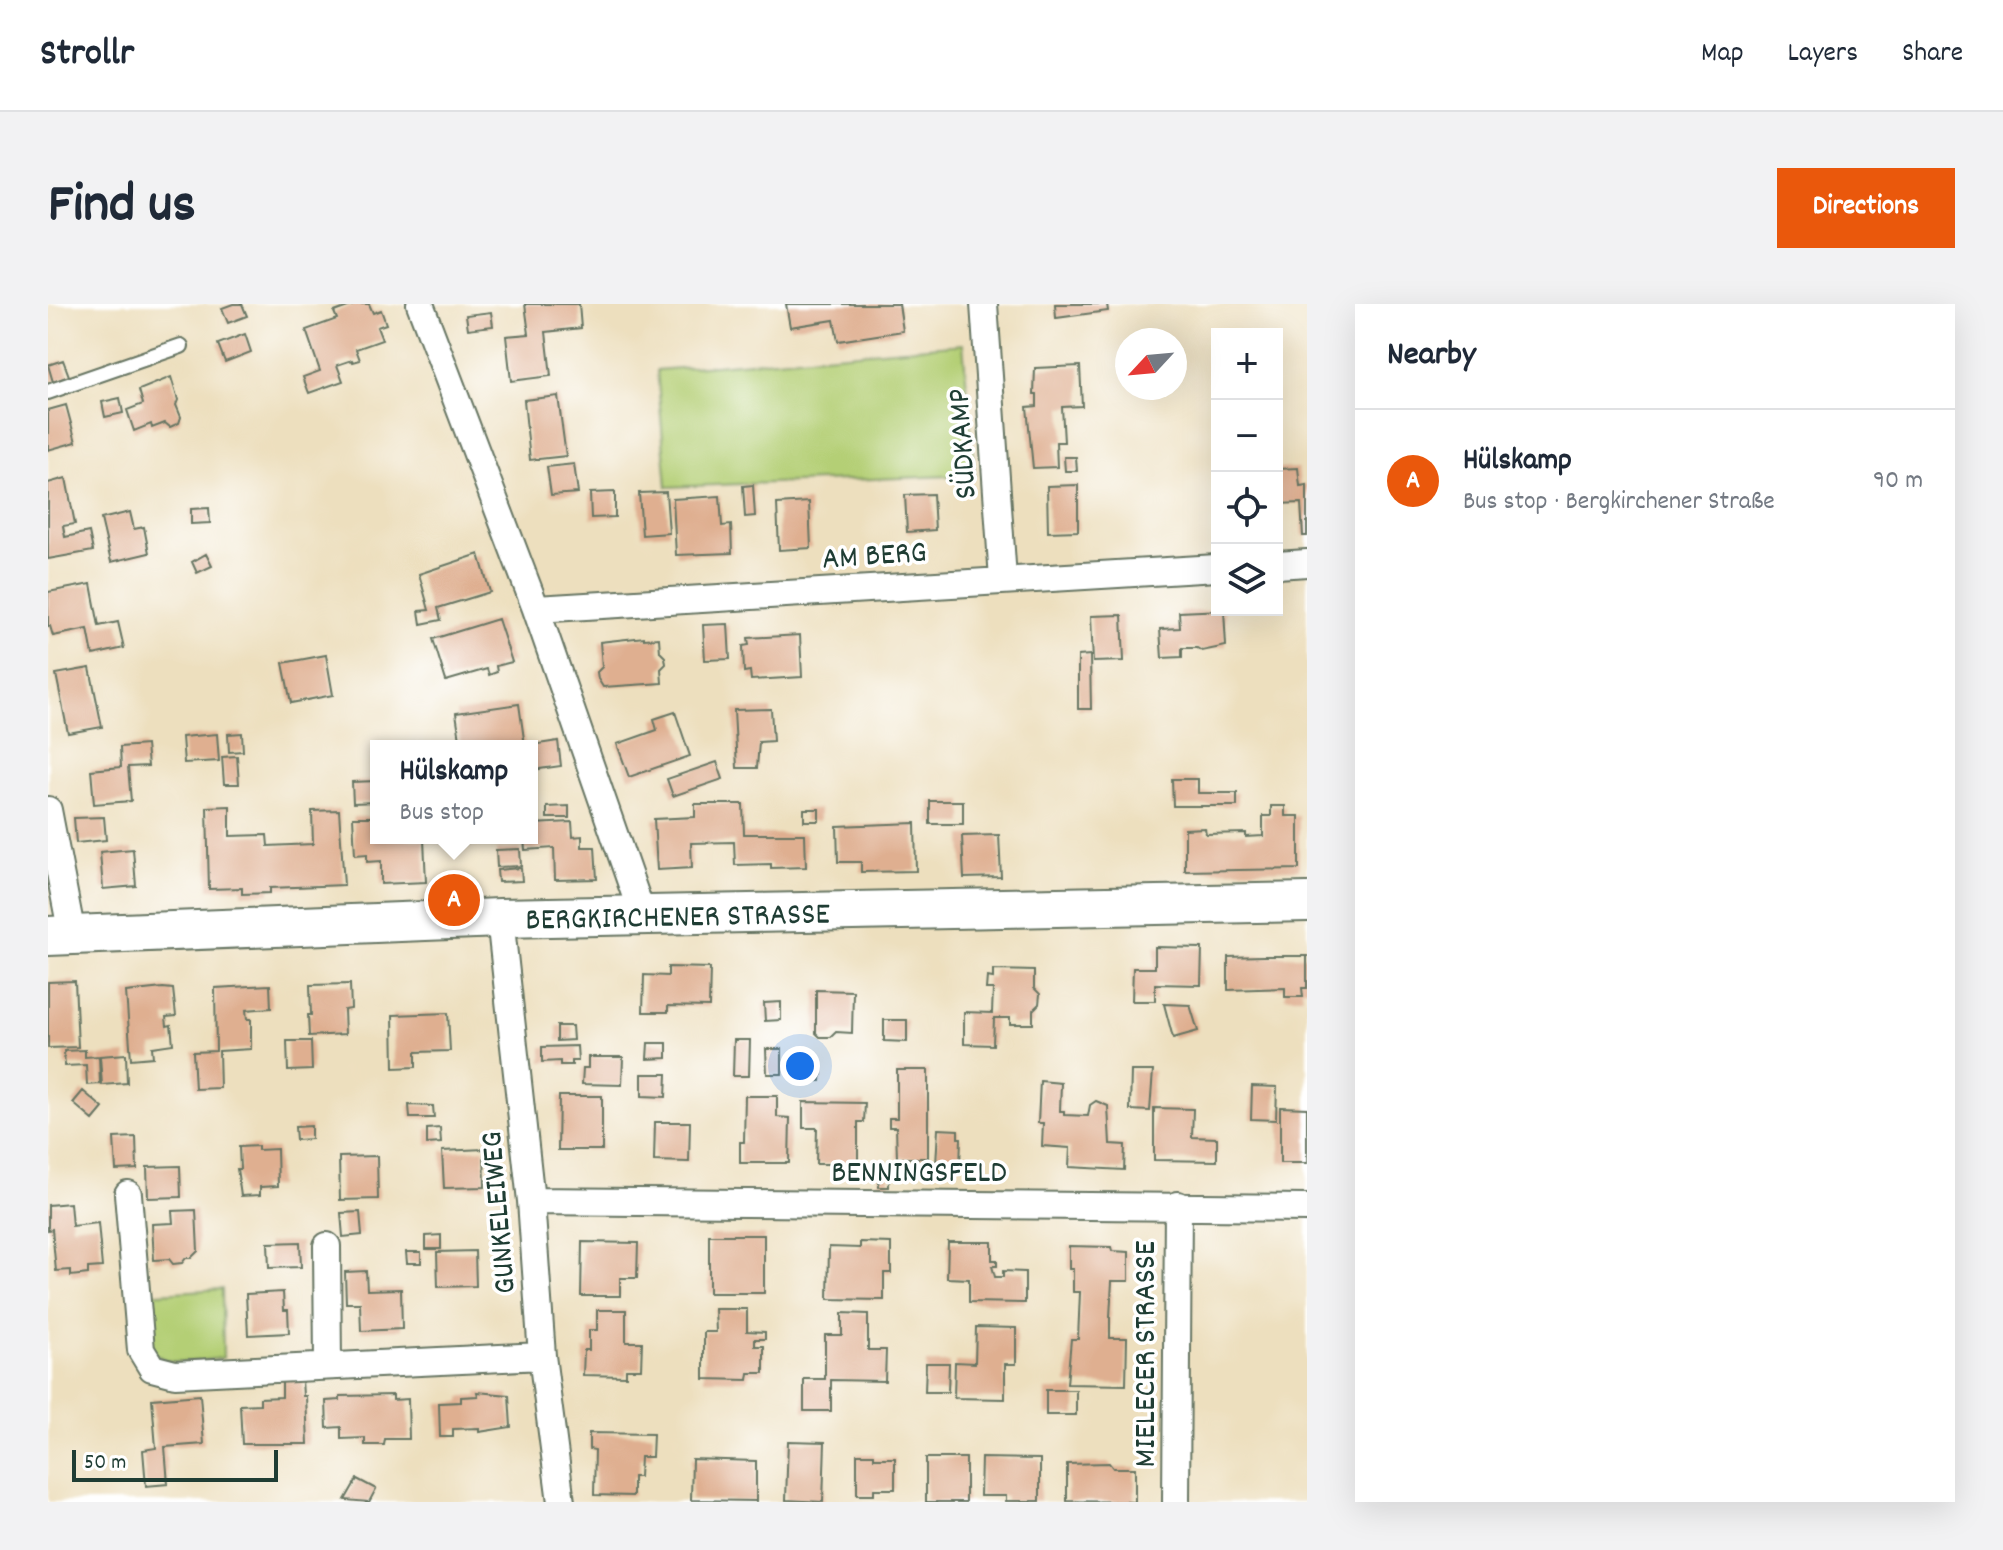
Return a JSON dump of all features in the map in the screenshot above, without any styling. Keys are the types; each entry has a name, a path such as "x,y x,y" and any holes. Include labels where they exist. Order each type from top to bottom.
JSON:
{"street":[{"path":"420,304 536,609 642,914"},
{"name":"SÜDKAMP","path":"984,304 1003,579"},
{"path":"1283,565 1307,563"},
{"name":"AM BERG","path":"536,609 1211,568"},
{"path":"48,810 60,936"},
{"name":"BERGKIRCHENER STRASSE","path":"60,936 642,914 1307,902"},
{"name":"GUNKELEIWEG","path":"500,918 531,1201 542,1356 561,1502"},
{"path":"128,1194 141,1350 152,1368 175,1374 542,1356"},
{"name":"BENNINGSFELD","path":"531,1201 1307,1208"},
{"name":"MIELECER STRASSE","path":"1176,1502 1178,1205"},
{"path":"327,1246 328,1366"}],"lane":[{"path":"48,392 181,346"}],"green space":[{"path":"963,344 975,475 667,487 657,370"},
{"path":"222,1289 223,1358 182,1362 161,1358 154,1352 146,1332 143,1294"}],"building":[{"path":"242,304 247,316 228,323 222,308"},
{"path":"356,304 369,304 373,313 381,310 386,324 377,327 382,340 356,349 360,360 337,365 343,381 309,393 303,377 320,371 306,330 337,319 334,312"},
{"path":"525,304 579,304 581,328 546,332 551,376 511,381 506,336 529,334"},
{"path":"786,304 899,304 903,331 838,341 834,320 790,327"},
{"path":"1055,304 1107,304 1108,311 1056,318"},
{"path":"491,312 493,326 468,329 466,315"},
{"path":"245,334 251,352 225,362 218,344"},
{"path":"63,360 69,376 53,382 48,365"},
{"path":"1080,366 1082,406 1062,407 1064,442 1056,442 1057,467 1033,468 1027,407 1037,406 1035,368"},
{"path":"171,377 181,417 179,423 170,427 165,423 152,428 151,424 134,431 127,410 143,404 139,390"},
{"path":"558,396 566,456 530,460 524,400"},
{"path":"120,398 123,413 105,417 102,402"},
{"path":"66,405 76,442 48,450 48,410"},
{"path":"1064,457 1076,457 1077,471 1065,471"},
{"path":"574,464 578,493 551,495 547,467"},
{"path":"1298,468 1300,486 1307,485 1307,536 1303,536 1301,503 1283,504 1283,469"},
{"path":"66,478 75,524 63,526 65,537 89,532 93,551 48,559 48,483"},
{"path":"753,485 755,516 745,517 743,486"},
{"path":"1078,485 1078,531 1048,532 1047,486"},
{"path":"615,492 615,517 591,518 590,493"},
{"path":"666,492 669,533 642,535 639,493"},
{"path":"933,494 935,530 907,532 905,495"},
{"path":"720,496 722,526 731,525 732,553 676,555 673,499"},
{"path":"809,502 811,548 779,550 777,504"},
{"path":"209,508 210,523 191,524 191,509"},
{"path":"130,512 134,529 144,527 149,553 111,562 101,519"},
{"path":"206,554 212,566 197,573 192,562"},
{"path":"479,554 490,592 438,608 441,620 421,624 419,611 429,610 419,574"},
{"path":"91,584 99,626 118,622 124,648 93,655 88,629 53,636 48,626 48,592"},
{"path":"1211,611 1211,616 1224,616 1226,646 1202,651 1182,648 1182,657 1162,658 1160,629 1180,628 1179,612"},
{"path":"1122,615 1124,661 1093,662 1091,616"},
{"path":"498,619 512,662 496,666 497,672 489,675 487,669 446,681 433,639"},
{"path":"728,624 730,659 705,660 703,625"},
{"path":"800,635 802,677 751,680 750,671 744,672 743,646 749,645 748,638"},
{"path":"659,638 660,652 666,664 661,669 662,683 603,687 597,672 602,667 600,642"},
{"path":"326,655 333,695 291,703 283,663"},
{"path":"1090,655 1091,709 1078,709 1078,656"},
{"path":"90,668 102,727 68,733 56,674"},
{"path":"519,704 524,740 460,740 456,713"},
{"path":"771,709 773,741 759,742 757,768 737,768 734,710"},
{"path":"675,712 690,756 629,777 617,744 657,730 654,719"},
{"path":"242,733 243,751 229,752 228,734"},
{"path":"217,734 219,761 184,763 182,737"},
{"path":"558,741 561,766 538,769 538,744"},
{"path":"146,745 148,766 128,767 131,801 94,804 91,770 121,767 120,747"},
{"path":"237,756 239,784 224,784 222,757"},
{"path":"717,762 723,779 673,796 667,779"},
{"path":"1172,779 1198,779 1198,793 1237,793 1237,806 1173,806"},
{"path":"370,781 370,802 353,803 352,782"},
{"path":"930,801 963,801 963,824 930,824"},
{"path":"695,804 743,804 744,834 805,834 806,867 735,865 734,842 691,843 692,868 657,870 654,819 695,817"},
{"path":"230,806 230,836 267,835 268,846 313,844 312,811 339,810 344,885 270,888 270,893 242,894 242,888 209,889 207,807"},
{"path":"569,806 569,818 547,818 547,807"},
{"path":"1271,806 1285,806 1285,816 1299,816 1299,869 1185,871 1185,829 1205,828 1206,834 1246,833 1246,837 1263,836 1263,816 1271,816"},
{"path":"804,809 819,809 819,821 804,821"},
{"path":"104,817 106,840 76,843 74,818"},
{"path":"353,817 370,817 370,844 424,844 426,882 381,884 381,861 367,862 367,854 355,855"},
{"path":"572,822 573,837 582,836 582,847 595,847 597,879 555,880 554,848 525,850 524,844 538,844 538,824"},
{"path":"915,823 916,871 861,872 861,862 838,862 837,826"},
{"path":"999,835 1001,877 964,878 962,836"},
{"path":"133,849 136,886 103,889 100,852"},
{"path":"520,849 521,866 497,867 496,850"},
{"path":"521,868 522,881 498,882 497,870"},
{"path":"1155,947 1202,948 1201,985 1155,984 1155,1001 1132,1001 1133,968 1155,968"},
{"path":"1307,956 1307,988 1302,988 1303,997 1285,997 1285,988 1228,990 1228,957"},
{"path":"668,967 710,968 709,1007 668,1006 668,1012 643,1012 644,975 668,976"},
{"path":"993,970 1034,971 1034,988 1040,994 1039,1004 1033,1010 1033,1024 1010,1024 1010,1018 994,1018 993,1045 964,1044 964,1012 992,1013 993,989 986,989 987,977 993,978"},
{"path":"75,981 78,1047 48,1048 48,982"},
{"path":"350,984 351,1009 344,1010 345,1034 309,1036 310,985"},
{"path":"270,985 271,1008 246,1010 247,1019 251,1019 251,1049 219,1051 220,1088 195,1089 193,1052 216,1051 215,988"},
{"path":"173,989 176,1016 166,1017 167,1026 171,1025 173,1044 152,1047 153,1057 131,1059 126,992"},
{"path":"816,990 853,991 852,1033 836,1032 831,1037 820,1037 816,1033"},
{"path":"781,1002 781,1020 765,1021 764,1003"},
{"path":"1164,1004 1190,1005 1198,1031 1173,1038"},
{"path":"448,1013 450,1051 416,1052 416,1067 394,1068 393,1015"},
{"path":"884,1020 907,1020 907,1042 884,1041"},
{"path":"557,1026 572,1026 573,1040 557,1041"},
{"path":"734,1040 750,1040 749,1076 733,1076"},
{"path":"287,1041 311,1041 312,1070 288,1071"},
{"path":"648,1043 667,1043 667,1058 647,1059"},
{"path":"577,1046 578,1061 572,1061 572,1065 560,1065 560,1061 542,1062 542,1047"},
{"path":"766,1049 782,1049 782,1074 767,1074"},
{"path":"85,1050 85,1057 99,1056 100,1084 87,1085 86,1065 65,1066 64,1051"},
{"path":"126,1054 127,1083 102,1085 100,1056"},
{"path":"588,1057 623,1057 622,1085 582,1084 583,1068 588,1068"},
{"path":"803,1067 822,1067 821,1081 803,1081"},
{"path":"897,1070 928,1070 928,1158 897,1158 896,1127 889,1127 889,1118 897,1118"},
{"path":"1131,1071 1153,1071 1150,1111 1130,1110"},
{"path":"642,1074 667,1074 666,1097 642,1096"},
{"path":"1040,1081 1061,1083 1060,1111 1064,1111 1064,1115 1088,1116 1090,1105 1096,1101 1108,1106 1110,1144 1125,1145 1124,1170 1069,1167 1070,1148 1042,1146 1043,1123 1038,1123"},
{"path":"1252,1086 1277,1087 1276,1120 1251,1119"},
{"path":"83,1091 103,1108 93,1120 73,1103"},
{"path":"559,1096 602,1096 602,1150 558,1150"},
{"path":"745,1096 777,1096 777,1117 790,1118 789,1163 740,1163 740,1142 744,1142"},
{"path":"803,1102 865,1103 864,1122 858,1122 858,1164 816,1164 817,1128 803,1128"},
{"path":"409,1105 433,1106 434,1118 410,1118"},
{"path":"1280,1107 1307,1108 1307,1163 1280,1163"},
{"path":"1154,1108 1193,1109 1192,1137 1217,1138 1217,1161 1154,1160"},
{"path":"655,1122 690,1122 689,1162 654,1161"},
{"path":"311,1126 311,1139 296,1140 295,1127"},
{"path":"440,1128 441,1143 427,1144 427,1129"},
{"path":"938,1129 958,1130 958,1138 961,1138 960,1166 936,1165"},
{"path":"136,1137 137,1169 116,1170 114,1138"},
{"path":"258,1146 258,1150 277,1149 278,1186 260,1187 260,1195 241,1196 237,1169 240,1169 239,1147"},
{"path":"484,1149 485,1187 444,1188 442,1151"},
{"path":"377,1156 378,1199 340,1200 339,1157"},
{"path":"180,1166 181,1197 148,1198 147,1167"},
{"path":"879,1169 889,1169 889,1187 879,1187"},
{"path":"70,1203 72,1226 98,1223 102,1267 88,1268 88,1274 71,1276 71,1270 56,1271 52,1229 48,1230 48,1205"},
{"path":"196,1210 198,1251 182,1263 173,1264 169,1259 154,1260 152,1224 173,1223 172,1211"},
{"path":"360,1212 362,1235 343,1237 341,1213"},
{"path":"441,1235 441,1249 426,1249 426,1236"},
{"path":"709,1235 764,1235 764,1293 709,1293"},
{"path":"300,1242 301,1267 269,1268 268,1243"},
{"path":"582,1242 638,1243 637,1278 620,1278 620,1296 581,1296"},
{"path":"860,1242 891,1243 891,1273 884,1273 884,1300 828,1299 829,1247 860,1248"},
{"path":"948,1242 992,1242 992,1260 997,1260 997,1266 992,1266 995,1277 1003,1277 1003,1271 1025,1272 1025,1303 969,1302 969,1279 947,1278"},
{"path":"1069,1246 1111,1247 1112,1251 1129,1252 1129,1281 1112,1281 1110,1317 1110,1338 1127,1338 1126,1385 1067,1384 1071,1339 1078,1339 1080,1292 1073,1292"},
{"path":"475,1251 476,1286 438,1287 437,1252"},
{"path":"406,1252 421,1252 421,1263 407,1263"},
{"path":"366,1271 367,1290 401,1289 402,1329 361,1331 360,1303 346,1303 345,1272"},
{"path":"283,1292 289,1333 248,1335 246,1294"},
{"path":"715,1309 747,1309 747,1331 765,1332 765,1339 755,1339 755,1346 764,1346 764,1373 749,1373 748,1380 704,1379 704,1332 716,1332"},
{"path":"597,1310 626,1310 626,1342 642,1342 641,1369 626,1369 626,1376 583,1375 584,1350 589,1350 589,1330 597,1330"},
{"path":"842,1313 868,1314 868,1350 886,1350 885,1381 831,1380 831,1411 804,1411 804,1379 825,1379 825,1335 842,1335"},
{"path":"976,1327 1016,1328 1016,1364 1005,1364 1005,1399 954,1398 955,1362 975,1363"},
{"path":"926,1363 949,1363 948,1392 925,1392"},
{"path":"302,1379 303,1396 306,1396 308,1444 242,1444 240,1405 260,1404 260,1398 282,1397 282,1380"},
{"path":"1046,1390 1076,1390 1076,1415 1046,1415"},
{"path":"477,1392 509,1395 511,1427 479,1432 479,1428 453,1429 453,1437 440,1437 439,1403 461,1402 461,1397 478,1396"},
{"path":"200,1395 204,1444 165,1447 168,1484 146,1486 143,1450 156,1448 152,1399"},
{"path":"393,1395 393,1400 408,1399 409,1439 385,1439 384,1445 365,1445 365,1438 341,1439 341,1427 327,1428 326,1401 340,1400 340,1396"},
{"path":"589,1433 653,1434 652,1457 640,1457 639,1477 633,1477 633,1496 594,1495 595,1450 589,1449"},
{"path":"788,1441 825,1442 823,1502 786,1500"},
{"path":"857,1454 895,1458 895,1489 874,1489 874,1495 857,1495"},
{"path":"926,1458 966,1458 966,1502 926,1502"},
{"path":"981,1458 1040,1459 1040,1501 1006,1501 1006,1496 980,1496"},
{"path":"692,1459 756,1461 756,1501 691,1500"},
{"path":"1109,1463 1113,1468 1135,1468 1135,1502 1067,1501 1067,1464"},
{"path":"357,1479 376,1489 369,1502 345,1500"}],"place":[{"name":"Hülskamp","path":"454,900"}]}
